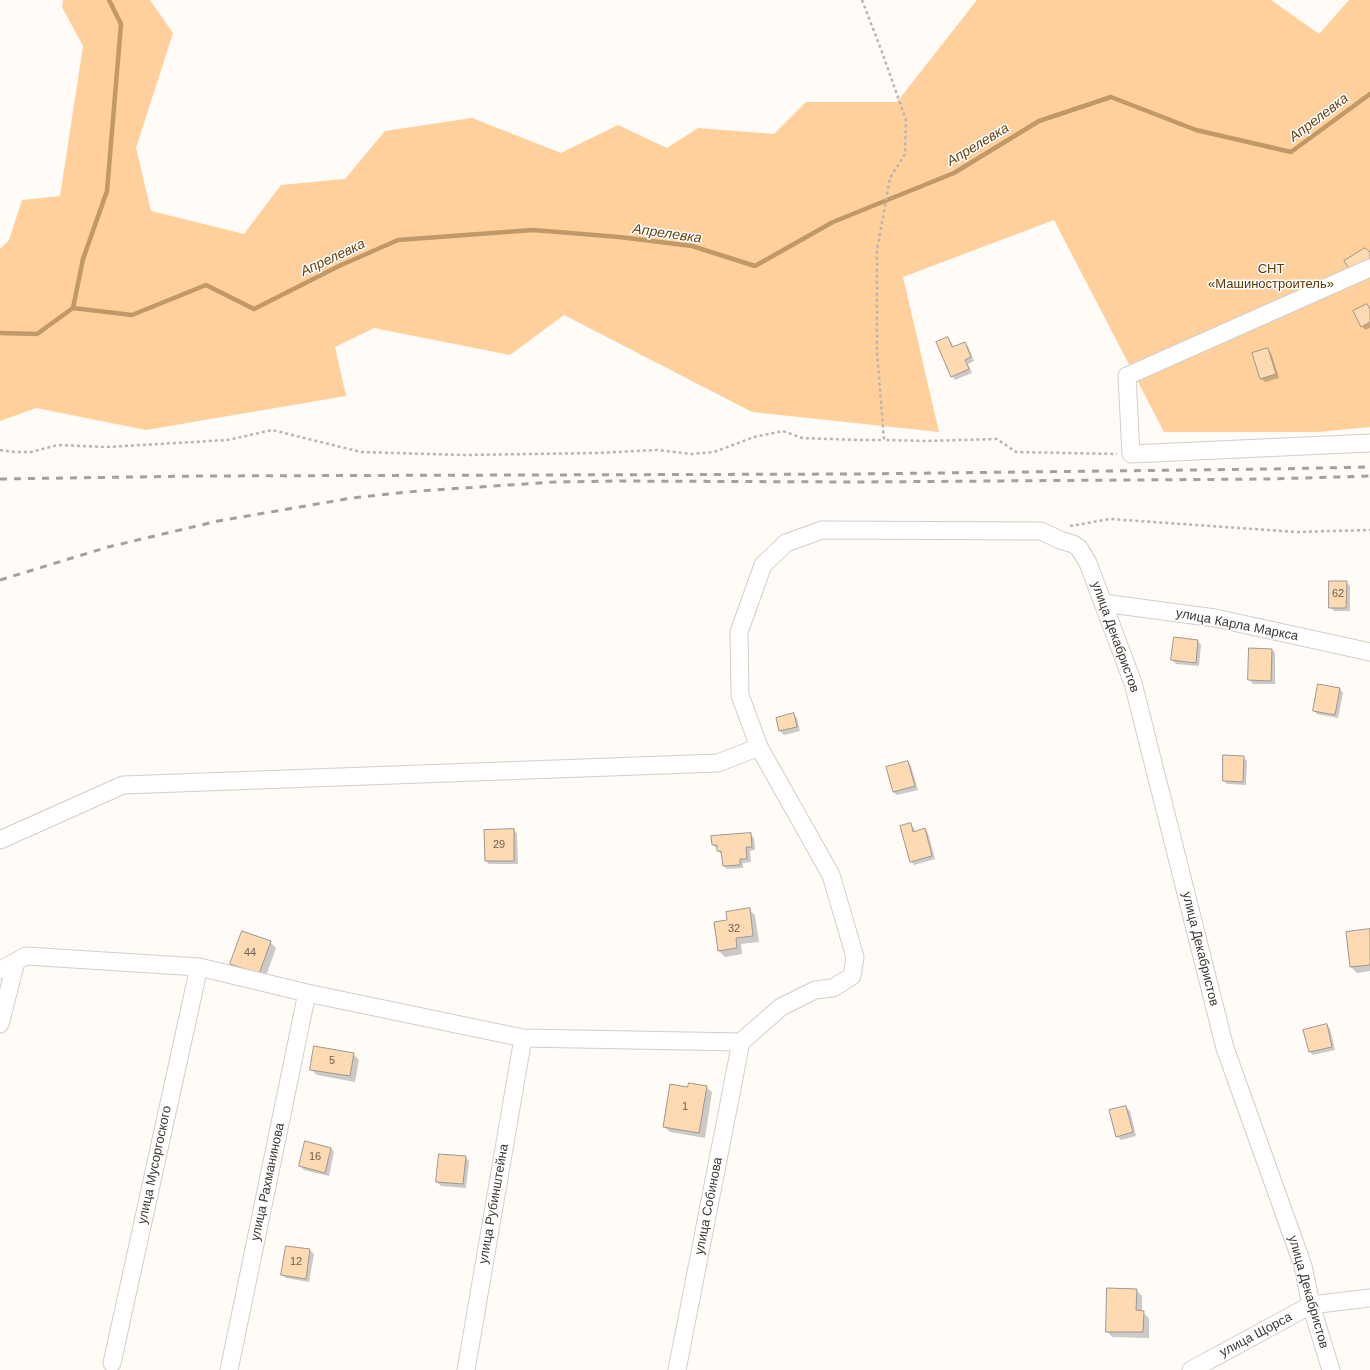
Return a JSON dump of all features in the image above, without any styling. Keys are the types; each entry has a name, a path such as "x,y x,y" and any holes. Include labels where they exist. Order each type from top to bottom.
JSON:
{"street":[{"path":"1370,268 1127,376 1132,454 1370,443"},
{"path":"0,970 26,956 198,967 307,993 523,1038 741,1042 781,1007 815,990 833,988 852,976 855,957 831,874 759,747 740,695 739,632 763,565 786,543 822,530 1041,531"},
{"name":"улица Декабристов","path":"1041,531 1060,540 1074,544 1088,563 1133,683 1225,1048 1303,1266 1311,1305 1331,1370"},
{"name":"улица Карла Маркса","path":"1103,603 1215,618 1370,652"},
{"path":"0,840 123,785 718,763 759,747"},
{"path":"0,1024 16,962"},
{"name":"улица Мусоргоского","path":"112,1363 198,967"},
{"name":"улица Рахманинова","path":"229,1370 307,993"},
{"name":"улица Рубинштейна","path":"466,1370 523,1038"},
{"name":"улица Собинова","path":"677,1370 741,1042"},
{"name":"улица Щорса","path":"1191,1370 1311,1305 1370,1298"}],"path":[{"path":"862,0 906,120 905,154 890,178 877,250 877,352 884,440"},
{"path":"0,450 31,452 58,445 107,447 228,440 272,430 361,452 465,455 597,453 657,450 692,454 714,452 754,437 783,431 802,438 927,441 997,439 1016,452 1132,454"},
{"path":"1041,531 1110,519 1297,532 1370,530"}],"green space":[{"name":"СНТ «Машиностроитель»","path":"63,0 150,0 173,33 136,148 151,211 244,234 281,185 345,179 385,131 472,118 561,153 618,125 667,148 698,128 774,134 806,102 897,102 977,0 1271,0 1319,34 1349,0 1370,0 1370,427 1318,432 1164,432 1054,220 903,277 939,432 752,412 564,315 510,355 374,328 335,347 346,396 146,430 36,408 0,421 0,249 9,240 22,200 60,196 83,46 62,7"}],"building":[{"path":"1365,248 1370,252 1370,259 1351,271 1344,261"},
{"path":"1367,304 1370,309 1370,322 1361,327 1353,311"},
{"path":"948,337 952,347 965,342 971,357 965,360 969,369 951,377 936,342"},
{"path":"1268,348 1276,374 1260,379 1252,353"},
{"path":"1329,581 1347,581 1346,608 1329,608"},
{"path":"1174,637 1198,640 1196,663 1171,660"},
{"path":"1249,648 1272,649 1271,681 1248,680"},
{"path":"1318,684 1340,688 1335,715 1313,711"},
{"path":"794,713 797,727 779,731 776,718"},
{"path":"1223,755 1244,756 1243,782 1223,781"},
{"path":"908,761 915,786 893,792 886,767"},
{"path":"911,823 913,832 925,828 932,856 910,862 900,826"},
{"path":"514,829 514,861 485,861 484,830"},
{"path":"751,833 752,847 746,847 747,859 740,859 740,865 723,866 721,851 717,851 717,845 712,845 711,836"},
{"path":"750,908 753,936 736,938 737,948 718,951 714,922 727,920 726,912"},
{"path":"1370,929 1370,965 1350,967 1346,932"},
{"path":"242,931 271,941 259,974 230,964"},
{"path":"1327,1024 1332,1047 1309,1052 1303,1030"},
{"path":"314,1046 354,1053 350,1076 310,1070"},
{"path":"689,1083 707,1086 699,1133 663,1127 670,1084 687,1087"},
{"path":"1126,1106 1133,1132 1116,1137 1109,1110"},
{"path":"305,1141 331,1148 325,1173 299,1166"},
{"path":"439,1154 466,1156 463,1184 436,1182"},
{"path":"286,1246 310,1249 306,1279 281,1275"},
{"path":"1107,1288 1137,1289 1136,1310 1144,1311 1143,1332 1106,1332"}],"waterway":[{"path":"73,308 83,259 107,191 121,24 109,0"},
{"name":"Апрелевка","path":"0,333 37,334 73,308 132,315 206,285 254,309 339,266 398,240 533,230 619,237 692,246 755,266 833,222 954,173 1039,121 1111,97 1196,130 1291,152 1370,94"}],"railway":[{"path":"0,479 198,476 856,474 1370,467"},
{"path":"0,580 108,547 218,521 352,498 418,491 555,482 615,481 856,482 1269,479 1370,476"}]}
